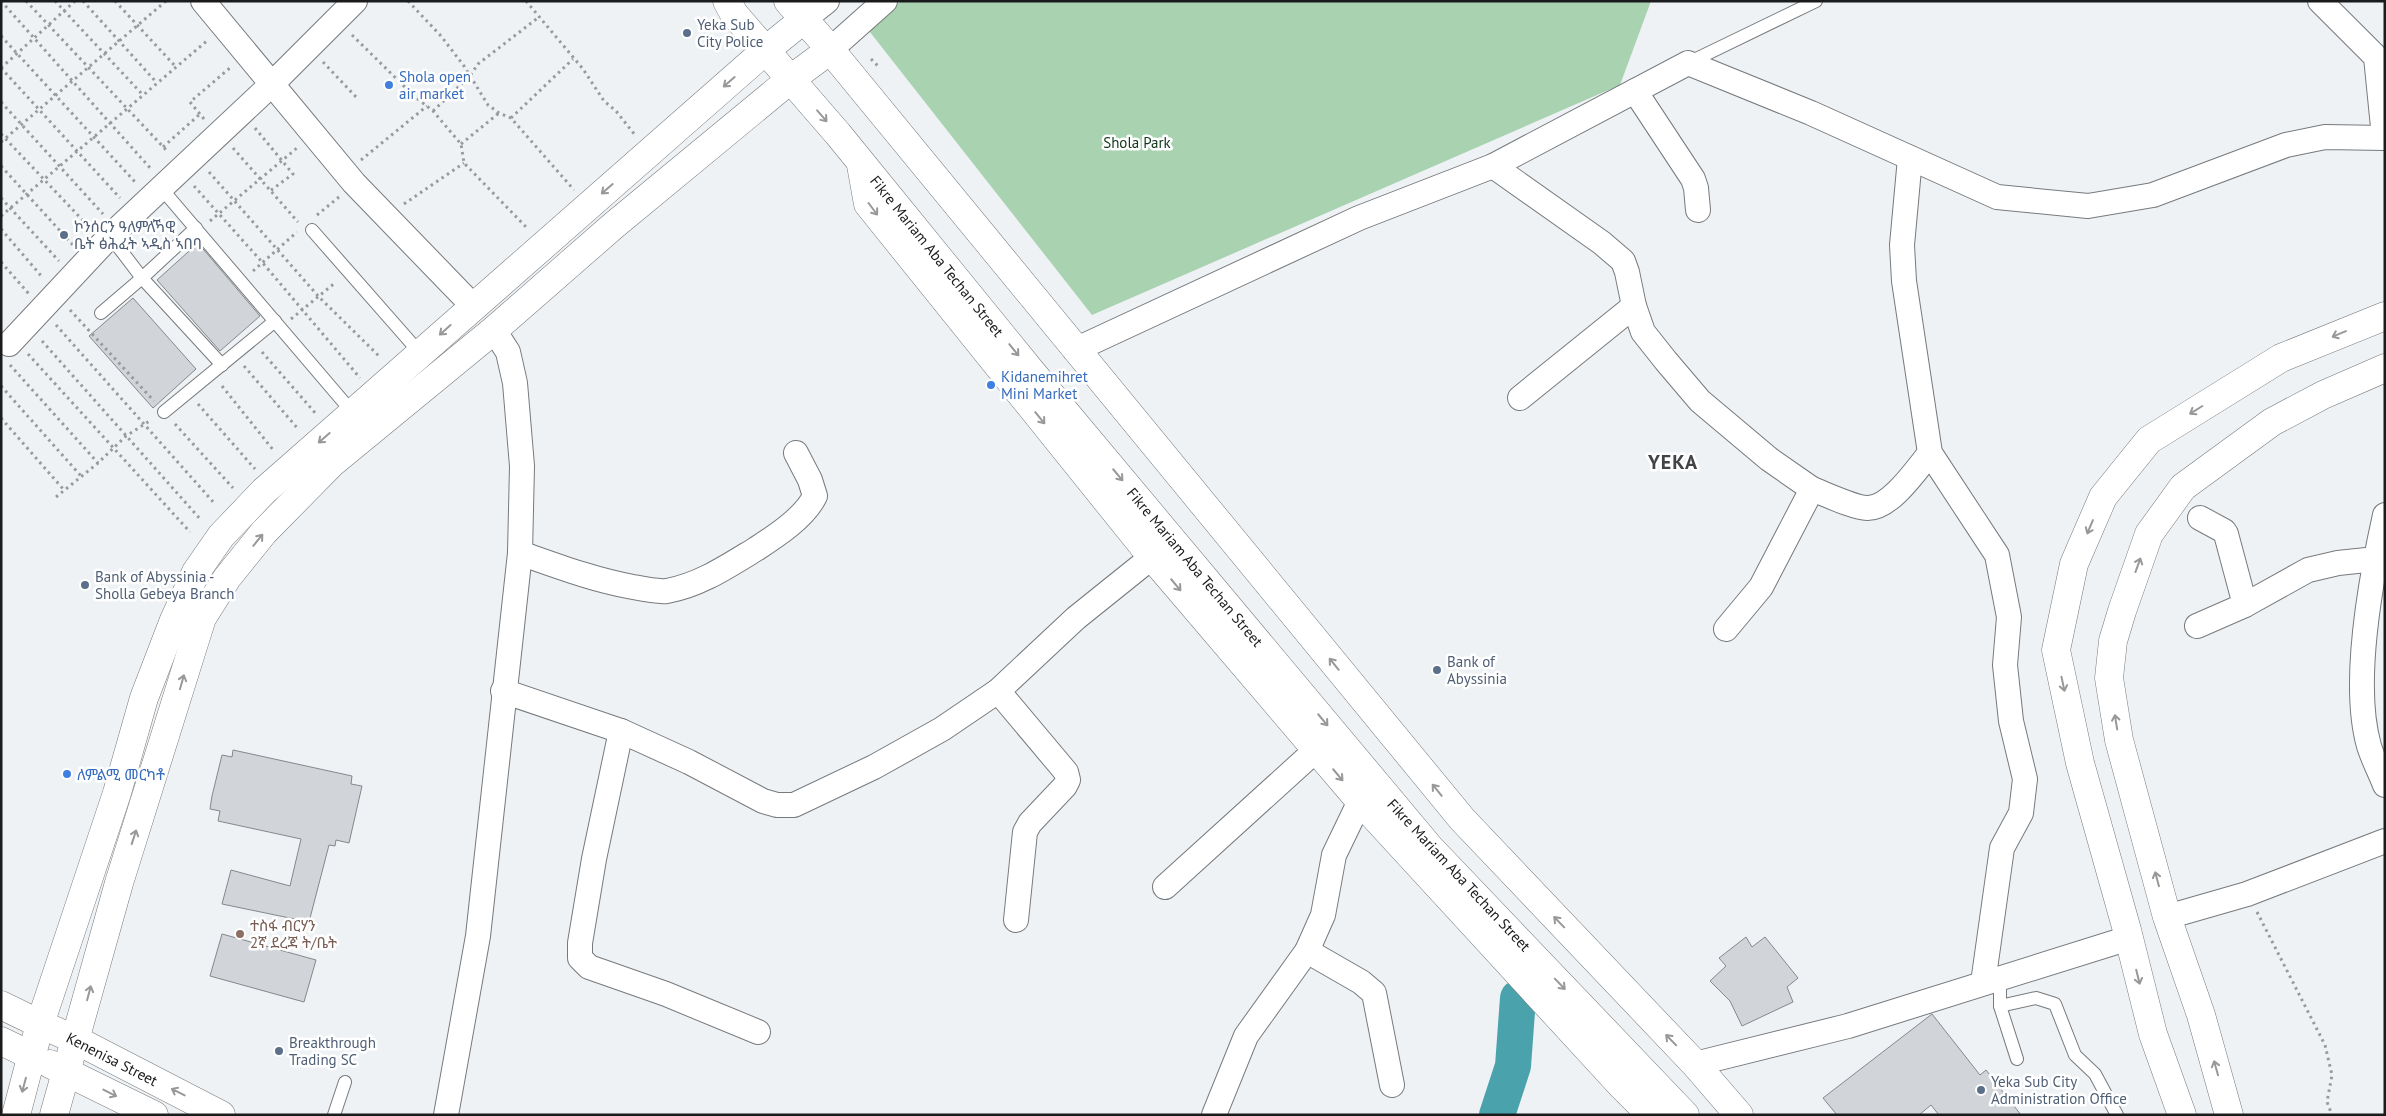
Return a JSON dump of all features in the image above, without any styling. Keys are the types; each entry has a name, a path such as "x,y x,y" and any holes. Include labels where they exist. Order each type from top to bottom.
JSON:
{"main road":[{"name":"Fikre Mariam Aba Techan Street","path":"726,6 766,50 861,163 1030,370 1430,848 1685,1115"},
{"path":"16,1115 40,1024 117,793 144,698 174,620 196,572 221,536 264,491 766,50 796,10 1462,820 1695,1064 1739,1115"},
{"path":"54,1115 119,883 202,618 227,578 264,532 332,463 494,330 613,226 790,79 830,50"},
{"path":"861,163 868,204 1152,557 1360,801 1620,1085 1651,1115"},
{"path":"2182,1115 2152,1034 2129,938 2080,763 2056,650 2074,564 2102,497 2149,440 2281,358 2385,316"},
{"path":"2229,1115 2201,1015 2167,917 2118,740 2109,678 2113,640 2150,534 2183,487 2272,422 2323,395 2385,368"},
{"path":"117,793 146,800"},
{"path":"1430,848 1462,820"},
{"name":"Kenenisa Street","path":"1,1005 76,1040 221,1115"},
{"name":"Kenenisa Street","path":"1,1041 67,1071 154,1115"}],"street":[{"path":"203,1 350,179 473,306"},
{"path":"20,333 80,268 150,198 242,112 355,1"},
{"path":"796,10 827,1"},
{"path":"830,50 885,1"},
{"path":"1075,350 1359,218 1494,166 1688,63 1811,113 1997,197 2088,206 2153,195 2286,145 2325,137 2384,137 2380,51 2320,1"},
{"path":"1635,91 1693,179 1696,188 1698,210"},
{"path":"1910,158 1902,254 1930,453 1997,555 2008,617 2004,666 2010,722 2025,779 2020,813 2002,848 1991,981"},
{"path":"1494,166 1602,243 1623,261 1634,306 1643,332 1700,401 1770,459 1812,489 1865,508 1877,508 1888,501 1930,453"},
{"path":"1520,398 1634,306"},
{"path":"446,1115 478,936 503,691 520,553 522,466 515,383 508,352 494,330"},
{"path":"520,553 600,581 640,589 665,591 694,584 716,574 766,542 810,507 815,496 810,480 796,453"},
{"path":"1726,629 1761,588 1812,489"},
{"path":"2385,515 2376,558 2367,620 2363,683 2364,717 2369,746 2385,785"},
{"path":"2200,518 2224,530 2245,605"},
{"path":"503,691 621,731 688,762 763,801 777,805 794,805 874,767 942,729 998,691 1076,618 1152,557"},
{"path":"2197,626 2245,605 2308,570 2338,563 2376,558"},
{"path":"998,691 1066,772 1068,780 1065,786 1030,823 1025,832 1016,920"},
{"path":"621,731 594,859 580,944 580,958 589,967 666,994 758,1032"},
{"path":"1165,887 1316,750"},
{"path":"1214,1115 1246,1036 1307,951 1323,915 1334,855 1360,801"},
{"path":"2167,917 2247,894 2385,841"},
{"path":"1695,1064 1848,1026 2129,938"},
{"path":"1307,951 1361,982 1374,994 1392,1085"}],"lane":[{"path":"1688,63 1816,1"},
{"path":"217,369 142,278 150,198 197,229 353,413"},
{"path":"308,228 420,353"},
{"path":"101,313 197,229"},
{"path":"164,412 252,340 278,325"},
{"path":"1991,981 2017,1059"},
{"path":"2000,1006 2036,998 2055,1004 2075,1055 2095,1074 2117,1115"},
{"path":"334,1115 345,1082"}],"path":[{"path":"1,1 110,123 150,198"},
{"path":"26,1 163,147"},
{"path":"55,1 143,95"},
{"path":"76,1 1,68 78,151 150,198"},
{"path":"83,1 157,83"},
{"path":"115,1 176,67"},
{"path":"1,142 166,1"},
{"path":"408,1 441,36 488,105 499,113 511,118 579,196"},
{"path":"526,1 604,101 616,111 636,137"},
{"path":"433,110 470,76 478,64 539,17"},
{"path":"337,19 414,96 433,110 461,144 464,163 534,235"},
{"path":"1,216 224,26"},
{"path":"1,36 150,198"},
{"path":"308,48 357,98"},
{"path":"246,54 190,102 296,221 308,228"},
{"path":"511,118 573,59"},
{"path":"1,102 60,166 150,198 234,201 319,297 385,362"},
{"path":"241,281 277,250 308,228 350,179 427,106"},
{"path":"242,112 294,174 270,191"},
{"path":"461,144 499,113"},
{"path":"150,198 163,147 200,114"},
{"path":"1,134 44,179 150,198 218,214 262,262 362,380"},
{"path":"197,229 261,180 282,160"},
{"path":"387,219 407,202 464,163"},
{"path":"1,166 27,194 80,268"},
{"path":"1,198 10,209 80,268"},
{"path":"1,229 20,333 113,448 190,532"},
{"path":"1,262 20,333 98,463"},
{"path":"278,325 319,297 348,271"},
{"path":"20,333 164,412 234,488"},
{"path":"20,333 144,424 215,504"},
{"path":"20,333 126,436 201,520"},
{"path":"252,340 318,416"},
{"path":"234,354 300,432"},
{"path":"217,369 275,452"},
{"path":"1,386 80,476"},
{"path":"188,392 255,470"},
{"path":"56,497 98,463 126,436 164,412"},
{"path":"1,418 64,490"},
{"path":"2247,894 2324,1045 2332,1075 2327,1102 2332,1115"}],"green space":[{"name":"Shola Park","path":"901,1 1651,1 1620,85 1092,315 866,27"}],"building":[{"path":"198,243 260,316 220,351 157,280"},
{"path":"133,298 196,369 153,408 89,336"},
{"path":"233,750 352,776 351,784 362,786 349,843 336,840 335,846 329,845 309,922 222,904 231,870 290,886 301,839 218,821 220,811 210,809 212,796 222,755 232,757"},
{"path":"222,934 316,960 304,1002 210,976"},
{"path":"1746,937 1752,947 1765,937 1798,978 1787,987 1793,1002 1742,1026 1730,1001 1710,981 1726,966 1719,958"},
{"path":"1932,1014 1980,1075 1986,1070 2021,1115 1939,1115 1931,1105 1919,1115 1837,1115 1823,1098"}],"waterway":[{"path":"1497,1115 1513,1066 1518,998"}],"place":[{"name":"Yeka Sub City Police","path":"687,33"},
{"name":"Shola open air market","path":"389,85"},
{"name":"ኮንሰርን ዓለምለኻዊ ቤት ፅሕፈት ኣዲስ ኣበባ","path":"64,235"},
{"name":"Kidanemihret Mini Market","path":"991,385"},
{"name":"Bank of Abyssinia - Sholla Gebeya Branch","path":"85,585"},
{"name":"Bank of Abyssinia","path":"1437,670"},
{"name":"ለምልሚ መርካቶ","path":"67,774"},
{"name":"ተስፋ ብርሃን 2ኛ ደረጃ ት/ቤት","path":"240,934"},
{"name":"Breakthrough Trading SC","path":"279,1051"},
{"name":"Yeka Sub City Administration Office","path":"1981,1090"}],"district":[{"name":"YEKA","path":"1673,462"}]}
